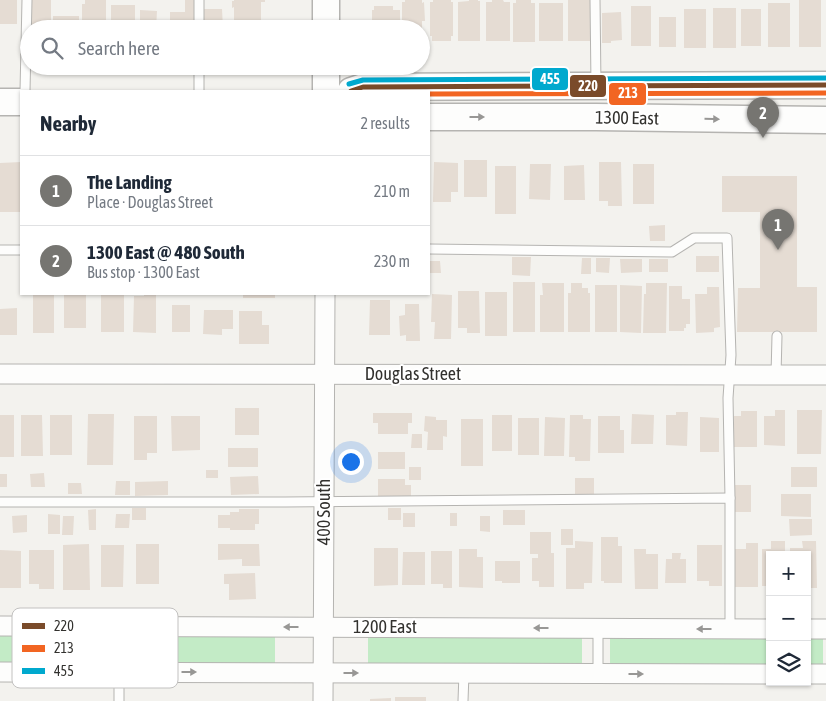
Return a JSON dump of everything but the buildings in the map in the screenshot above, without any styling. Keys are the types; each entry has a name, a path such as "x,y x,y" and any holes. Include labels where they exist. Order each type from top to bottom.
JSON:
{"main road":[{"path":"326,0 326,20"},
{"path":"326,75 326,90"},
{"name":"1300 East","path":"354,90 363,87 826,85"},
{"path":"0,102 20,102"},
{"name":"1300 East","path":"430,117 826,120"}],"street":[{"name":"400 South","path":"322,701 325,295"},
{"name":"Douglas Street","path":"0,374 826,375"},
{"name":"1200 East","path":"178,627 766,629"},
{"path":"811,629 826,629"},
{"path":"178,672 766,674"},
{"path":"811,674 826,674"}],"lane":[{"path":"27,0 27,20"},
{"path":"199,0 199,20"},
{"path":"595,0 596,85"},
{"path":"25,75 25,90"},
{"path":"199,75 199,90"},
{"path":"430,249 672,252 694,238 728,238 731,354 728,398 730,629"},
{"path":"0,250 20,250"},
{"path":"776,375 777,336"},
{"path":"0,502 730,498"},
{"path":"598,628 598,674"},
{"path":"463,701 464,673"},
{"path":"119,688 119,701"}],"green space":[{"path":"368,634 582,635 582,665 368,664"},
{"path":"0,635 12,635 12,663 0,663"},
{"path":"610,635 766,635 766,664 610,664"},
{"path":"811,635 823,635 823,664 811,664"},
{"path":"178,636 275,636 275,663 178,663"}],"transit line":[{"name":"455","path":"349,84 363,80 826,78"},
{"name":"220","path":"354,90 363,87 826,85"},
{"name":"213","path":"430,94 826,93"}],"place":[{"name":"1300 East @ 480 South","path":"763,138"},
{"name":"The Landing","path":"778,250"}]}
